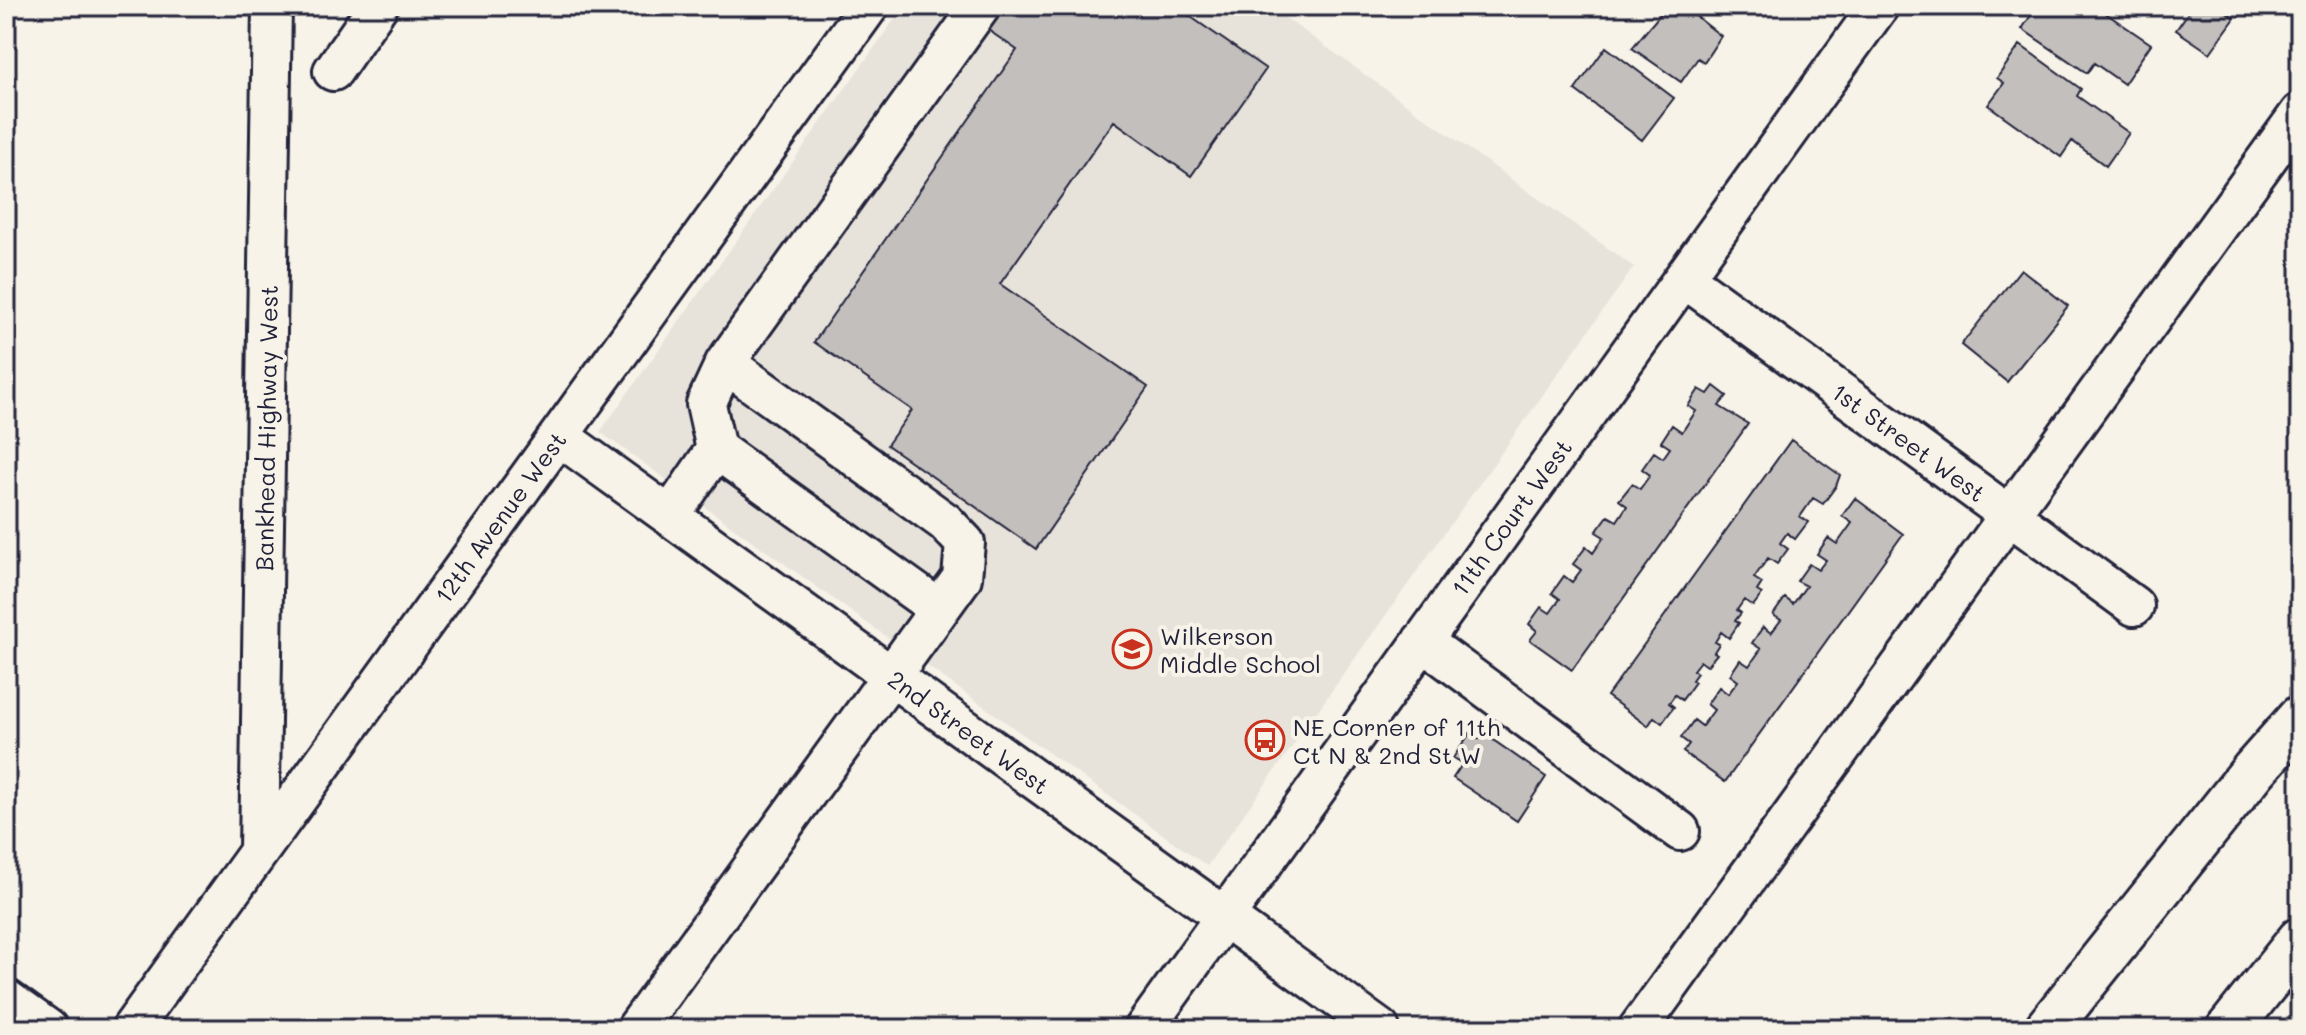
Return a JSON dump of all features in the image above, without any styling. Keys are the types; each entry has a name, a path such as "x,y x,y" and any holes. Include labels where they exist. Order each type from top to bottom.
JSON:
{"highway":[{"path":"2047,1029 2244,782 2300,718"},
{"path":"2229,1029 2300,940"}],"street":[{"name":"Bankhead Highway West","path":"259,851 272,6"},
{"path":"333,71 378,6"},
{"name":"12th Avenue West","path":"131,1029 869,6"},
{"path":"939,609 716,449 706,404 725,363 981,6"},
{"name":"11th Court West","path":"1144,1029 1879,6"},
{"path":"1638,1029 2300,113"},
{"name":"1st Street West","path":"1684,278 2134,606"},
{"path":"636,1029 962,578 965,543 945,522 725,363"},
{"name":"2nd Street West","path":"559,436 1380,1029"},
{"path":"670,516 716,449"},
{"path":"1422,641 1680,831"},
{"path":"6,999 48,1029"}],"shaded area":[{"name":"Wilkerson Middle School","path":"904,6 1269,6 1634,267 1207,866 600,432"}],"building":[{"path":"1005,6 1175,6 1266,69 1191,176 1114,121 1000,284 1148,387 1036,549 887,445 912,410 814,342 1017,50 988,30"},
{"path":"1667,6 1683,6 1721,36 1704,62 1698,58 1681,82 1632,48"},
{"path":"2037,6 2095,6 2151,44 2124,84 2094,63 2087,73 2022,29"},
{"path":"2193,6 2218,6 2235,18 2210,53 2176,30"},
{"path":"2020,45 2081,89 2077,96 2129,133 2106,166 2072,141 2061,157 1988,105 2004,83 1997,78"},
{"path":"1606,47 1674,98 1642,140 1575,90"},
{"path":"2021,269 2068,306 2007,382 1961,345"},
{"path":"1714,386 1727,396 1719,406 1748,424 1572,670 1530,640 1537,631 1529,624 1541,607 1550,613 1560,599 1552,593 1564,576 1572,582 1581,570 1573,564 1586,547 1593,553 1604,537 1596,532 1608,516 1617,521 1627,506 1619,500 1632,484 1640,489 1650,475 1642,469 1654,452 1663,458 1670,448 1661,442 1672,425 1682,432 1696,411 1688,406 1699,389 1708,394"},
{"path":"1791,440 1840,475 1836,486 1823,504 1813,498 1800,517 1808,522 1795,539 1787,533 1780,543 1788,549 1777,564 1768,558 1754,578 1762,583 1757,591 1762,594 1753,606 1744,600 1737,610 1741,613 1735,621 1739,623 1729,638 1721,632 1715,642 1719,644 1714,652 1717,654 1707,666 1700,661 1693,670 1697,673 1692,680 1695,682 1682,700 1675,695 1669,703 1674,707 1662,723 1654,717 1648,726 1607,696"},
{"path":"1855,498 1903,534 1725,782 1683,752 1689,744 1681,738 1694,720 1702,726 1714,710 1707,704 1719,687 1728,694 1738,681 1730,675 1740,660 1749,666 1761,649 1752,643 1763,627 1771,633 1781,620 1773,615 1785,598 1793,604 1806,586 1797,581 1809,564 1818,570 1826,560 1817,554 1828,538 1837,544 1852,523 1842,516"},
{"path":"1470,733 1479,739 1483,733 1546,777 1517,821 1453,778 1463,763 1453,758"}],"place":[{"name":"Wilkerson Middle School","path":"1132,649"},
{"name":"NE Corner of 11th Ct N & 2nd St W","path":"1265,740"}]}
